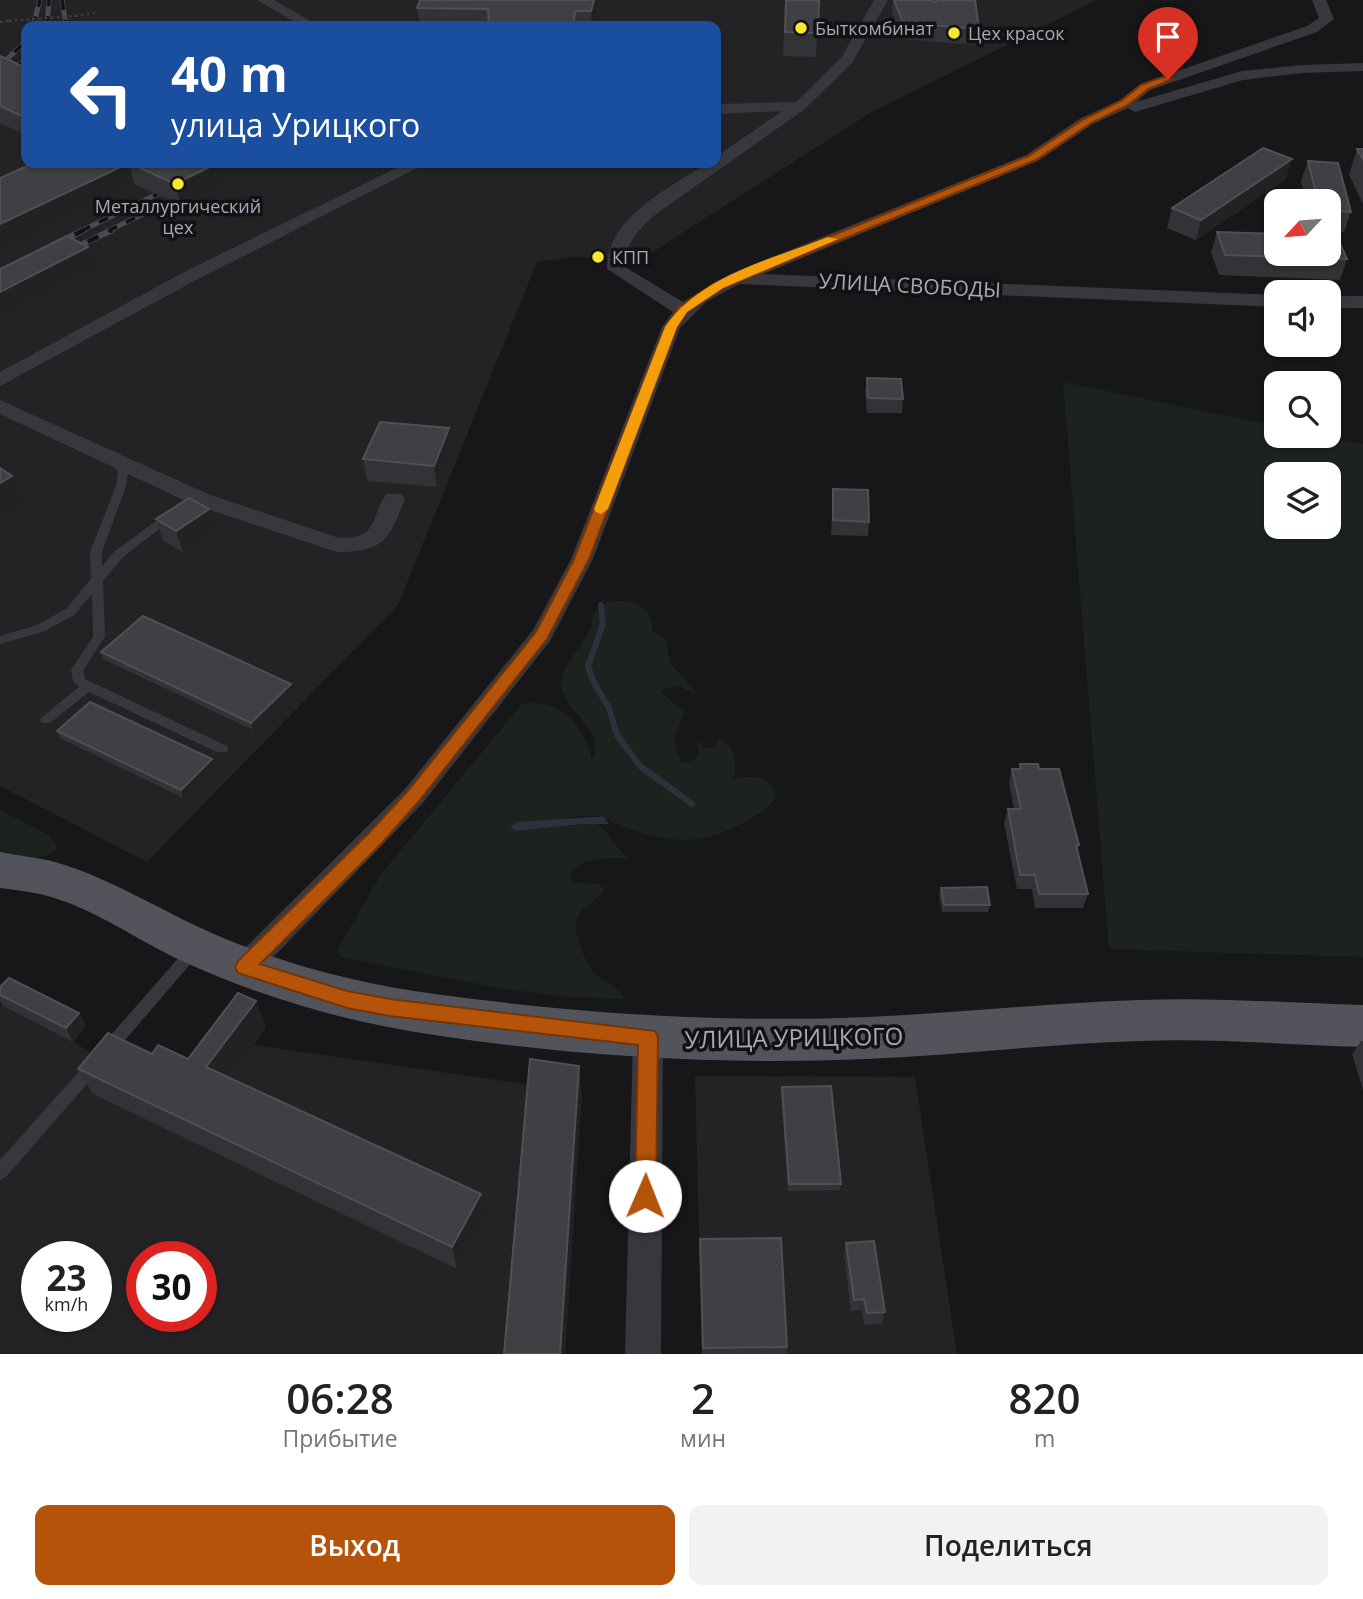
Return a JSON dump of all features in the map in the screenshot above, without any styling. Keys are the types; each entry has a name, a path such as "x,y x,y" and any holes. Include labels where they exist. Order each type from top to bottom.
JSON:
{"main road":[{"name":"УЛИЦА УРИЦКОГО","path":"0,870 53,879 84,891 197,947 245,967 347,1000 390,1008 648,1037 868,1038 998,1027 1144,1020 1363,1026"}],"street":[{"path":"264,0 303,21"},
{"path":"721,161 800,106 847,60 881,0"},
{"path":"736,278 1032,158 1087,121 1125,103 1145,87 1311,29 1327,19 1319,0"},
{"path":"1087,121 1242,76 1302,69 1363,67"},
{"path":"721,109 800,106"},
{"path":"0,380 258,241 409,168"},
{"path":"683,310 616,269 616,254 622,239 650,210 711,168"},
{"name":"УЛИЦА СВОБОДЫ","path":"245,967 413,797 542,635 582,559 671,327 683,310 705,293 736,278 1264,300"},
{"path":"1341,302 1363,302"},
{"path":"0,406 117,461 190,505 349,546 368,543 381,533 394,499"},
{"path":"643,1354 648,1037"}],"lane":[{"path":"117,461 123,473 121,486 99,539 95,584 99,638 82,662 76,676 88,686 222,749"},
{"path":"0,640 26,634 70,612 119,554 190,505"},
{"path":"46,720 88,686"},
{"path":"0,1172 197,947"}],"path":[{"path":"0,22 95,13"}],"shaded area":[{"path":"0,0 1097,0 870,113 637,262 575,257 537,262 398,605 147,862 0,786"},
{"path":"1063,382 1264,424 1264,448 1341,448 1341,439 1363,444 1363,957 1109,949"},
{"path":"608,601 626,601 644,609 651,622 652,631 665,639 671,664 700,696 677,686 665,689 662,693 684,712 674,740 680,761 687,763 698,757 698,741 706,748 713,748 719,738 732,750 735,767 733,779 754,777 766,780 774,789 776,797 764,810 739,825 696,839 655,836 591,816 559,820 517,831 594,823 604,829 630,859 605,858 589,861 569,876 572,882 600,884 604,890 577,918 577,937 592,970 618,990 625,999 567,997 504,989 340,957 337,952 339,946 382,873 522,704 548,705 569,717 584,737 592,761 594,739 565,698 562,680 570,660 589,632 592,615"},
{"path":"0,810 47,834 57,844 57,849 51,854 38,857 0,853"},
{"path":"604,817 609,824 517,831 510,827 517,822"},
{"path":"17,991 86,1026 73,1042 100,1058 164,1079 248,1019 266,1027 254,1045 582,1092 565,1354 0,1354 0,1005 3,1006"},
{"path":"695,1076 915,1077 957,1354 702,1354"}],"building":[{"path":"420,0 594,0 591,11 575,11 574,21 489,21 488,9 417,8"},
{"path":"786,0 819,0 818,33 785,32"},
{"path":"894,0 975,0 979,29 903,23"},
{"path":"0,56 21,66 21,116 0,106"},
{"path":"1263,148 1292,159 1201,220 1172,208"},
{"path":"1357,149 1363,149 1363,160"},
{"path":"1308,161 1338,163 1351,212 1341,211 1341,189 1315,189"},
{"path":"23,168 118,168 0,224 0,178"},
{"path":"140,168 208,168 175,184"},
{"path":"1217,232 1264,234 1264,256 1225,255"},
{"path":"67,236 88,247 0,292 0,269"},
{"path":"1341,246 1347,259 1341,259"},
{"path":"867,378 901,379 903,399 868,398"},
{"path":"380,422 449,428 434,466 363,459"},
{"path":"0,468 12,476 0,483"},
{"path":"833,489 868,490 869,522 833,520"},
{"path":"189,498 209,509 176,531 156,519"},
{"path":"143,616 291,684 251,723 101,652"},
{"path":"90,702 212,759 181,790 57,731"},
{"path":"1020,764 1038,764 1039,769 1059,769 1079,845 1076,845 1088,894 1039,894 1035,875 1020,875 1008,809 1021,809 1012,769 1021,769"},
{"path":"987,887 990,905 944,905 941,888"},
{"path":"9,978 79,1013 66,1028 0,995 0,987"},
{"path":"238,993 256,1001 206,1067 481,1194 452,1247 78,1069 108,1033 152,1054 158,1045 188,1059"},
{"path":"530,1059 579,1066 560,1354 504,1354"},
{"path":"831,1086 841,1184 789,1184 782,1087"},
{"path":"781,1238 787,1347 703,1348 700,1239"},
{"path":"874,1241 885,1312 867,1313 864,1299 854,1300 846,1243"}],"waterway":[{"path":"601,605 603,624 588,666 593,681 609,708 617,735 640,766 692,804"}],"railway":[{"path":"34,21 40,0"},
{"path":"47,21 49,0"},
{"path":"62,0 65,21"},
{"path":"0,66 21,46"},
{"path":"0,80 21,63"},
{"path":"81,231 176,185"},
{"path":"108,231 189,192"},
{"path":"53,245 84,230"},
{"path":"66,252 112,230"}],"slow traffic":[{"path":"601,509 671,327 683,310 719,285 832,239"}],"place":[{"name":"Быткомбинат","path":"801,28"},
{"name":"Цех красок","path":"954,33"},
{"name":"Металлургический цех","path":"178,184"},
{"name":"КПП","path":"598,257"}],"route":[{"path":"645,1196 648,1037 503,1023 390,1008 347,1000 281,981 245,967 413,797 542,635 564,598 582,559 671,327 691,302 719,285 1032,158 1087,121 1125,103 1145,87 1168,79"}]}
